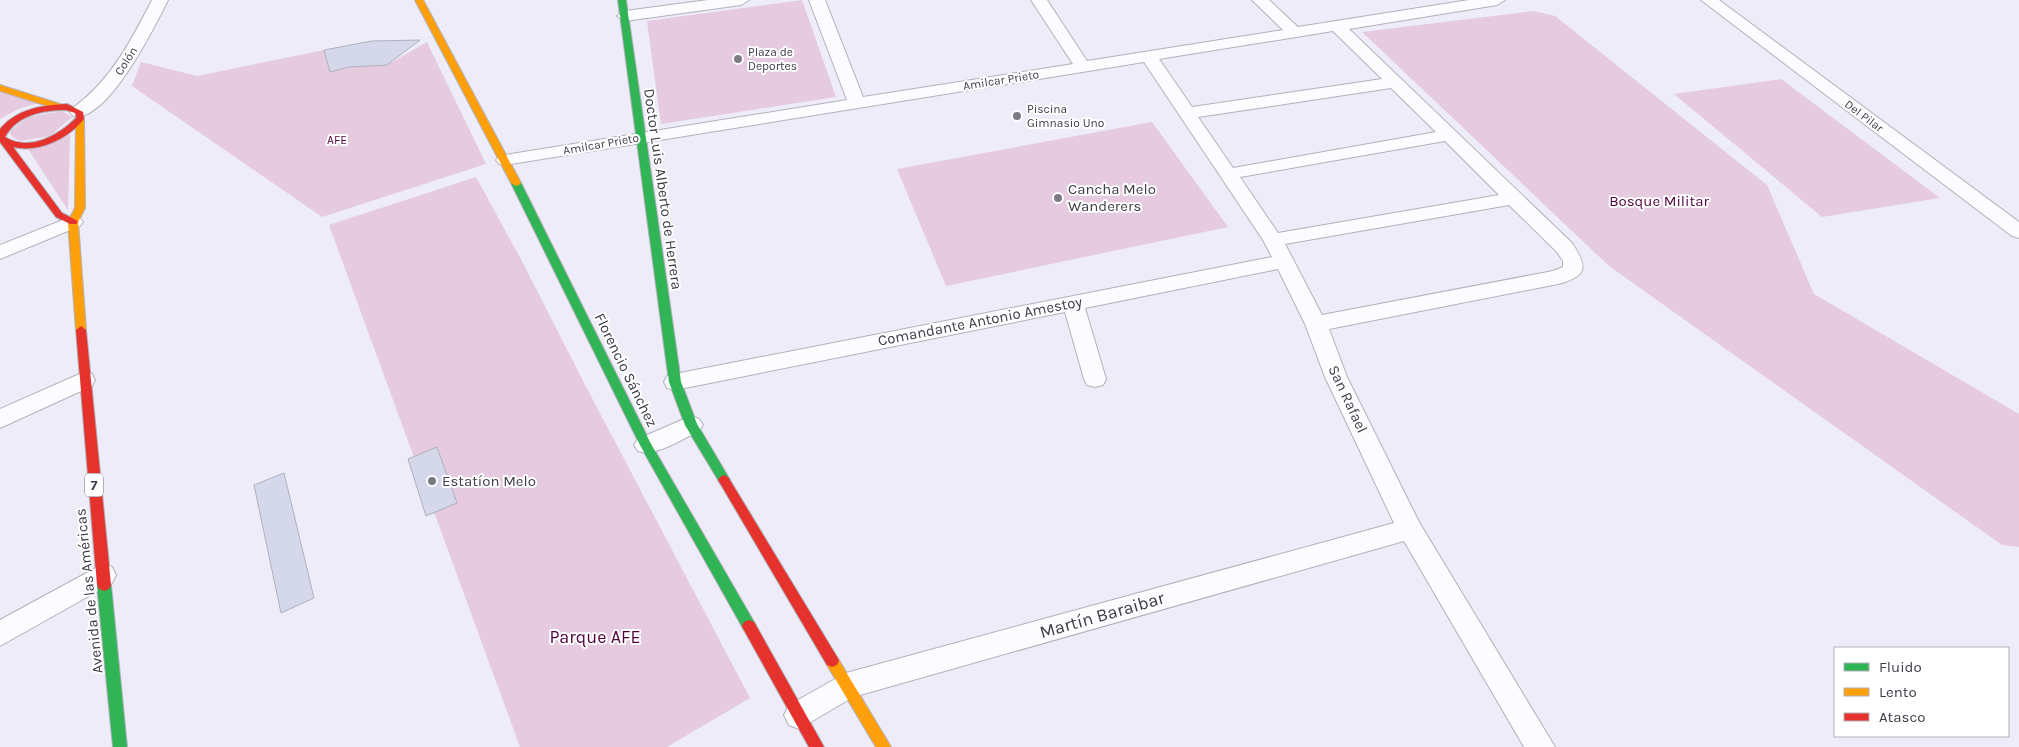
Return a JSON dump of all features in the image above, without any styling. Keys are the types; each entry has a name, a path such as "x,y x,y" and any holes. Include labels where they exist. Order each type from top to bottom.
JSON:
{"street":[{"name":"Colón","path":"80,115 126,65 160,0"},
{"name":"Florencio Sánchez","path":"419,0 505,160 646,444 817,747"},
{"name":"Doctor Luis Alberto de Herrera","path":"622,0 675,382"},
{"path":"625,16 741,0"},
{"path":"817,0 857,103"},
{"path":"1039,0 1083,67"},
{"path":"1260,0 1295,33"},
{"name":"Amilcar Prieto","path":"505,160 1497,0"},
{"name":"Del Pilar","path":"1709,0 2019,232"},
{"path":"1316,324 1558,277 1573,270 1573,261 1565,248 1337,26"},
{"name":"San Rafael","path":"1148,56 1273,240 1316,324 1336,376 1410,529 1540,747"},
{"path":"1188,113 1394,82"},
{"path":"0,88 61,107 73,108 80,115 74,127 51,140 23,146 2,133"},
{"path":"2,133 30,112 61,107"},
{"name":"Avenida de las Américas","path":"80,115 80,208 73,222 84,380 120,747"},
{"path":"2,133 59,214 73,222"},
{"path":"1228,174 1449,135"},
{"path":"1273,240 1514,198"},
{"path":"0,253 73,222"},
{"name":"Comandante Antonio Amestoy","path":"675,382 1284,261"},
{"path":"1073,303 1095,378"},
{"path":"0,419 84,380"},
{"path":"675,382 691,425 884,747"},
{"path":"646,444 691,425"},
{"name":"Martín Baraibar","path":"799,714 846,686 1410,529"},
{"path":"0,634 103,575"}],"green space":[{"name":"Plaza de Deportes","path":"802,0 836,97 661,124 647,21"},
{"name":"Bosque Militar","path":"1534,11 1555,16 1767,185 1814,294 2019,414 2019,547 2002,545 1609,266 1362,32"},
{"name":"AFE","path":"427,42 486,164 322,217 132,86 141,62 197,76 324,50 330,72 349,67 387,65"},
{"path":"1781,79 1940,198 1822,217 1674,94"},
{"path":"0,92 39,103 18,109 0,119"},
{"path":"62,111 72,117 50,136 20,141 11,136 10,131 28,117"},
{"name":"Cancha Melo Wanderers","path":"1152,122 1228,227 946,286 897,169"},
{"path":"70,133 68,210 28,149"},
{"name":"Parque AFE","path":"476,177 524,265 750,698 667,747 520,747 329,225"}],"building":[{"path":"420,40 387,65 349,67 330,72 324,50 372,41"},
{"name":"Estatíon Melo","path":"437,447 457,503 426,516 408,459"},
{"path":"284,473 314,598 281,613 254,485"}],"traffic: fast":[{"path":"622,0 675,382 691,425 724,480"},
{"path":"516,183 646,445 749,626"},
{"path":"104,585 120,747"}],"traffic: slow":[{"path":"419,0 516,183"},
{"path":"0,88 57,106"},
{"path":"80,119 80,208 73,222 81,330"},
{"path":"832,661 884,747"}],"traffic: jam":[{"path":"67,107 79,112 80,119 53,139 30,146 19,146 0,138 5,129 19,117 38,110 67,107"},
{"path":"5,143 59,215 73,222"},
{"path":"81,330 104,585"},
{"path":"724,480 832,661"},
{"path":"749,626 817,747"}],"place":[{"name":"Plaza de Deportes","path":"738,59"},
{"name":"Piscina Gimnasio Uno","path":"1017,116"},
{"name":"Cancha Melo Wanderers","path":"1058,198"},
{"name":"Estatíon Melo","path":"432,481"}]}
